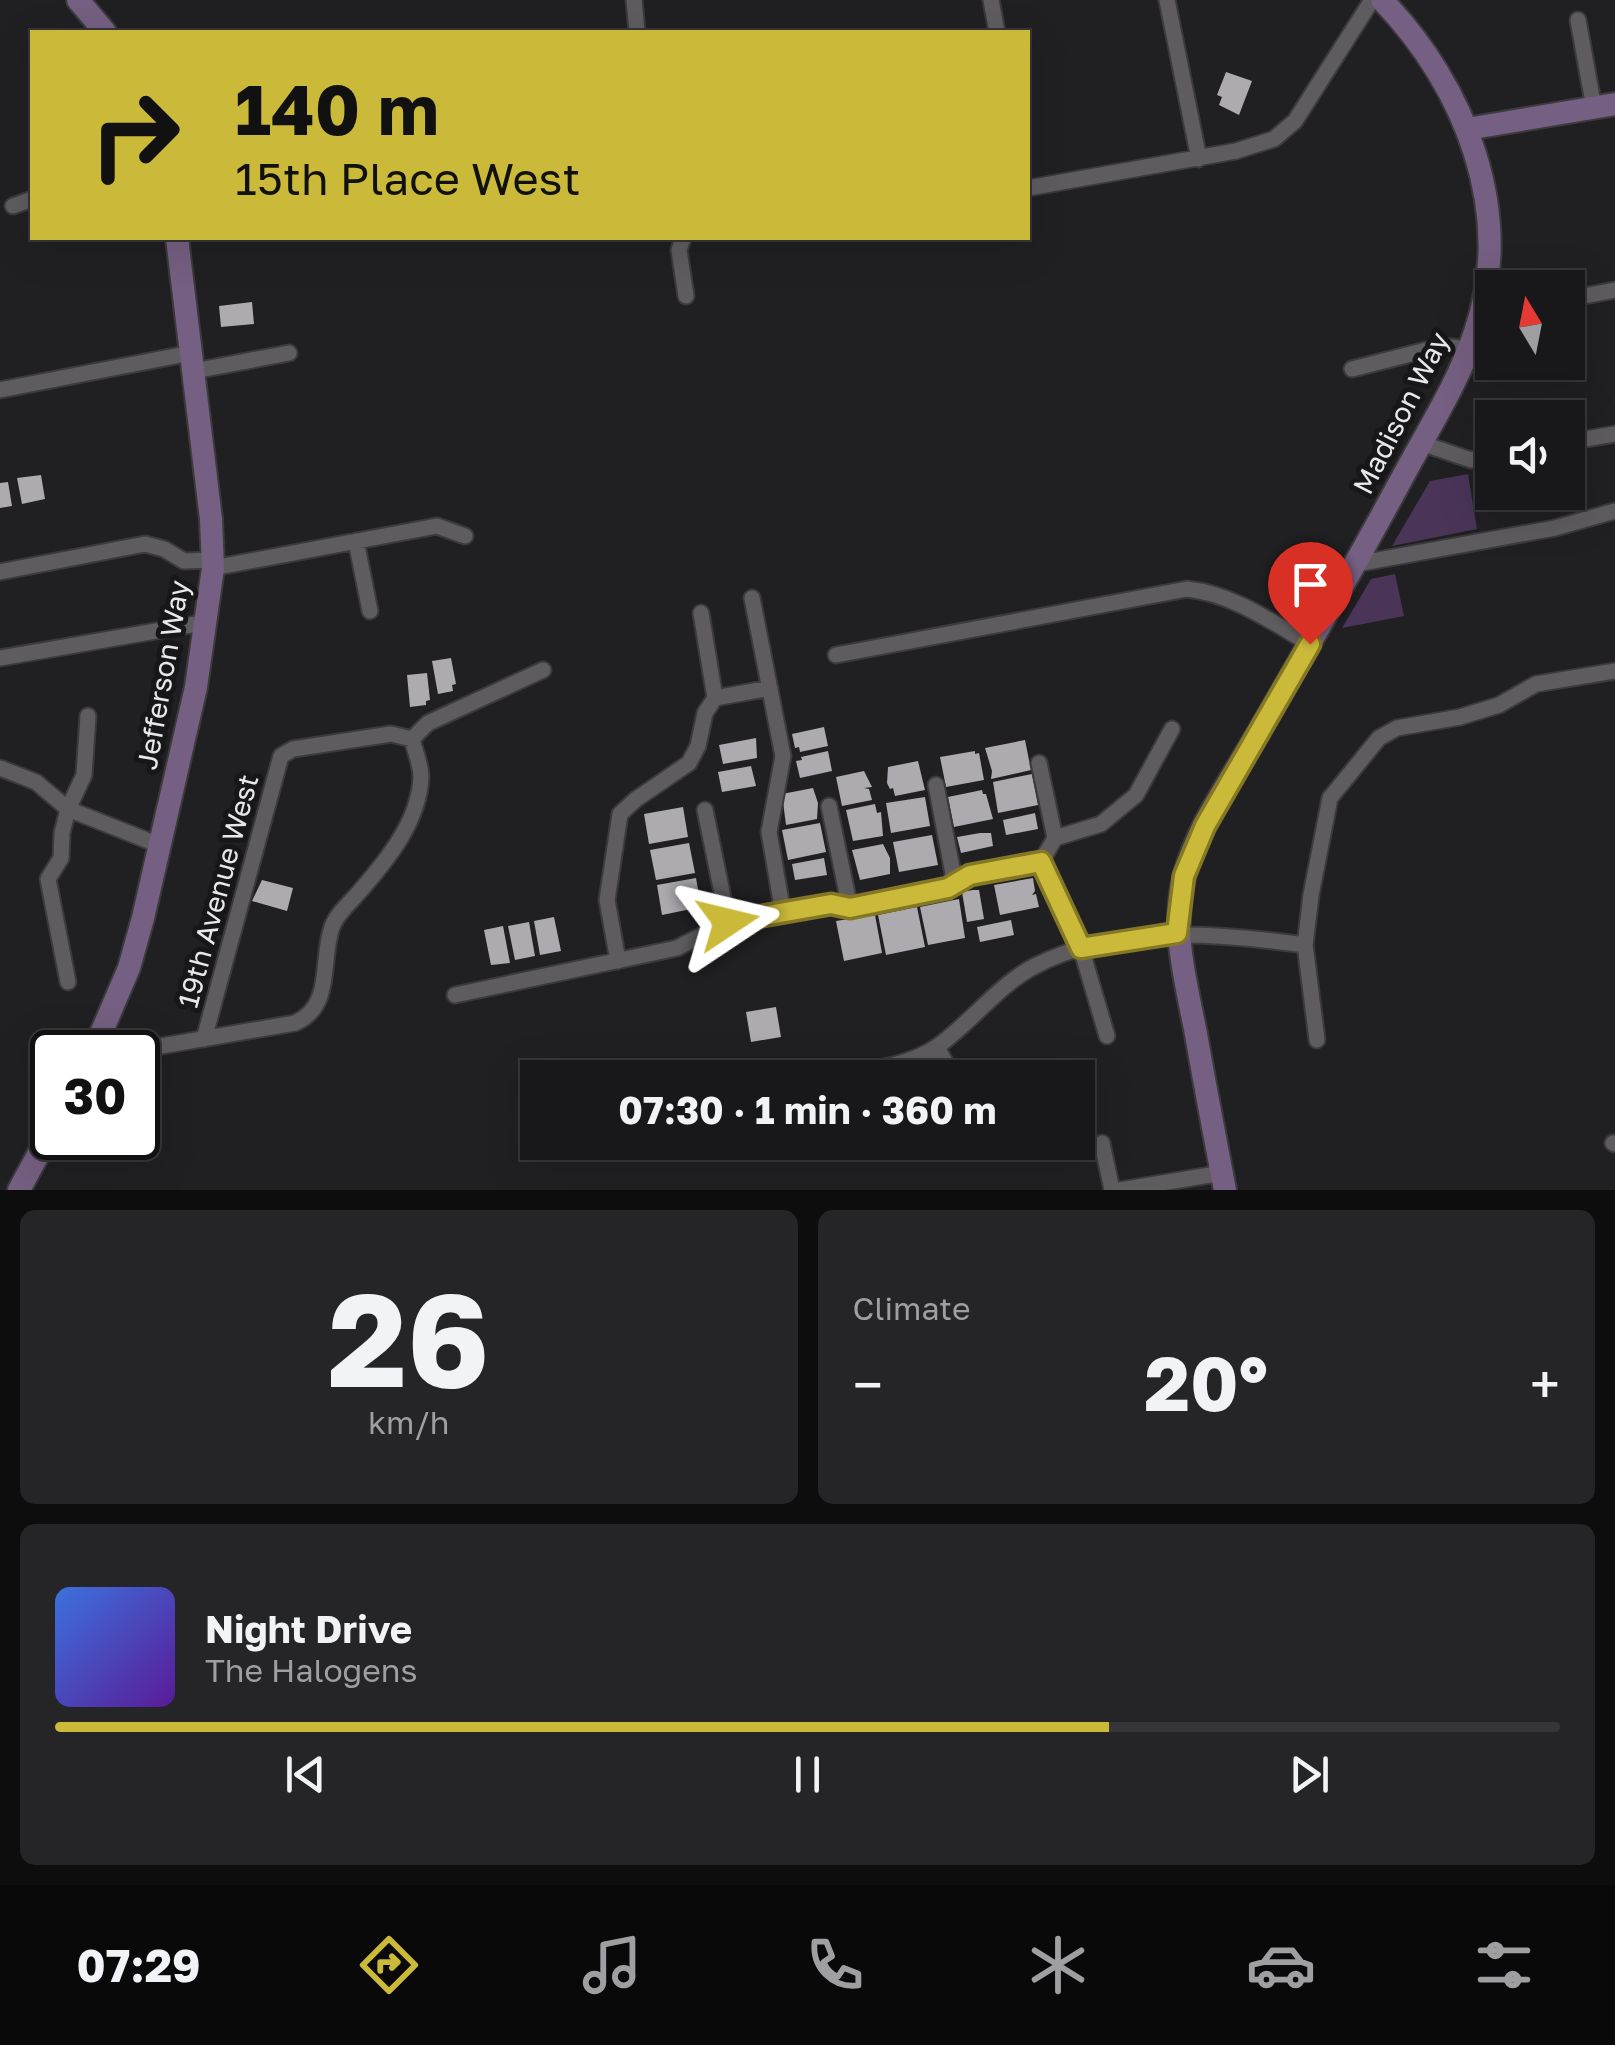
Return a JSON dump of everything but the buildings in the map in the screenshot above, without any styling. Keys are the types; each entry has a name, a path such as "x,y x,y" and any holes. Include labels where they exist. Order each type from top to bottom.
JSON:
{"street":[{"path":"78,0 104,30"},
{"path":"634,0 637,30"},
{"path":"991,0 998,30"},
{"path":"1167,0 1199,159"},
{"path":"1030,187 1236,152 1274,139 1296,121 1372,0"},
{"name":"Madison Way","path":"1382,0 1430,58 1467,129 1479,170 1490,241 1489,270"},
{"path":"1467,129 1604,106 1578,20"},
{"path":"13,206 30,200"},
{"name":"Jefferson Way","path":"104,1030 129,968 208,622 213,564 176,240"},
{"path":"682,240 679,250 686,296"},
{"path":"1585,296 1615,290"},
{"name":"Madison Way","path":"1223,1182 1177,933 1184,876 1205,826 1356,564 1475,337"},
{"path":"1352,370 1442,346 1469,349"},
{"path":"0,390 193,362 289,353"},
{"path":"1585,439 1615,434"},
{"path":"1420,443 1475,459"},
{"path":"1356,564 1555,528 1615,511"},
{"path":"0,572 145,544 164,548 184,561 213,564 437,526 465,536"},
{"path":"356,541 370,611"},
{"path":"836,655 1186,589 1236,601 1310,644"},
{"path":"752,598 782,756 769,832 783,913"},
{"path":"618,961 607,900 620,814 689,763 715,698 701,614"},
{"path":"0,658 208,622"},
{"path":"160,1046 295,1023 308,1017 316,1009 332,928 402,835 417,804 421,773 412,739 428,723 543,670"},
{"path":"1316,1040 1305,945 1310,895 1330,798 1380,738 1397,728 1460,717 1499,705 1536,684 1615,670"},
{"path":"715,698 770,688"},
{"path":"68,982 48,880 61,858 68,809 84,775 88,716"},
{"path":"1054,838 1101,824 1136,795 1172,730"},
{"name":"19th Avenue West","path":"204,1039 281,756 293,749 392,734 412,739"},
{"path":"1039,763 1054,838 1041,862"},
{"path":"0,768 36,782 68,809 159,845"},
{"path":"936,785 955,884"},
{"path":"829,806 850,908"},
{"path":"704,810 728,922"},
{"path":"455,995 678,948 728,922 831,904 850,908 955,884 970,875 1041,862"},
{"path":"1041,862 1081,948 1107,1036"},
{"path":"912,1060 937,1047 1031,968 1081,948 1177,933 1305,945"},
{"path":"937,1047 944,1060"},
{"path":"1102,1144 1112,1190"},
{"path":"19,1190 35,1160"},
{"path":"1120,1190 1223,1182"}],"shaded area":[{"path":"1468,474 1477,529 1392,546 1430,481"},
{"path":"1395,574 1404,616 1342,628 1371,579"}],"route":[{"path":"728,922 831,904 850,908 948,888 970,875 1041,862 1081,948 1177,933 1184,876 1205,826 1310,644"}]}
